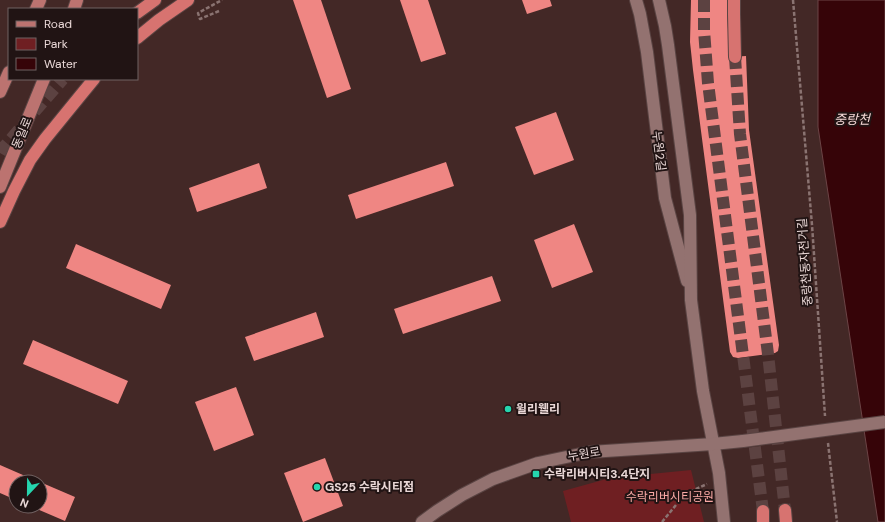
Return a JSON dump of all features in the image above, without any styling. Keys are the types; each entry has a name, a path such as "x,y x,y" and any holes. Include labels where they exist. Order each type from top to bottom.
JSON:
{"highway":[{"path":"138,12 155,0"},
{"path":"138,37 159,20 188,0"},
{"path":"734,0 735,57"},
{"path":"0,222 17,184 30,160 93,80"},
{"path":"785,510 786,522"}],"main road":[{"path":"0,92 8,74"},
{"name":"동일로","path":"0,188 44,80"}],"street":[{"name":"누원2길","path":"636,0 647,52 665,198 691,300 703,391 719,473 724,522"},
{"name":"누원2길","path":"659,0 668,45 690,215 691,300"},
{"name":"누원로","path":"422,522 436,511 462,495 493,479 538,463 590,452 743,441 885,422"}],"path":[{"path":"219,11 200,19 198,13 217,1 222,0"},
{"name":"중랑천동자전거길","path":"793,0 802,121 812,225 826,421"},
{"path":"827,436 837,522"},
{"path":"662,522 685,494 707,484"}],"green space":[{"name":"수락리버시티공원","path":"691,470 704,522 571,522 563,491 610,478"}],"water":[{"name":"중랑천","path":"818,0 885,0 885,522 878,522 818,127"}],"building":[{"path":"293,0 321,0 351,89 327,98"},
{"path":"400,0 428,0 446,54 421,62"},
{"path":"522,0 550,0 552,6 527,14"},
{"path":"691,0 727,0 730,57 746,56 749,130 779,345 778,351 775,353 738,358 733,357 730,352 693,70 690,42"},
{"path":"556,112 574,160 534,175 515,127"},
{"path":"446,162 454,186 356,219 348,195"},
{"path":"259,163 267,188 197,212 189,188"},
{"path":"574,224 593,272 552,288 534,240"},
{"path":"76,244 171,285 161,309 66,268"},
{"path":"492,276 501,301 403,334 394,309"},
{"path":"316,312 324,337 254,361 245,337"},
{"path":"33,340 128,381 118,404 23,364"},
{"path":"236,387 254,435 214,451 195,402"},
{"path":"325,458 343,506 303,522 284,473"},
{"path":"0,465 21,474 8,474 8,496 0,493"},
{"path":"48,485 75,497 65,521 48,514"}],"tunnel":[{"path":"704,0 704,30 708,83 763,511"},
{"path":"735,57 740,134 768,354 785,510"},
{"path":"0,153 62,80"}],"place":[{"name":"윌리웰리","path":"508,409"},
{"name":"수락리버시티3.4단지","path":"536,474"},
{"name":"GS25 수락시티점","path":"317,487"}]}
